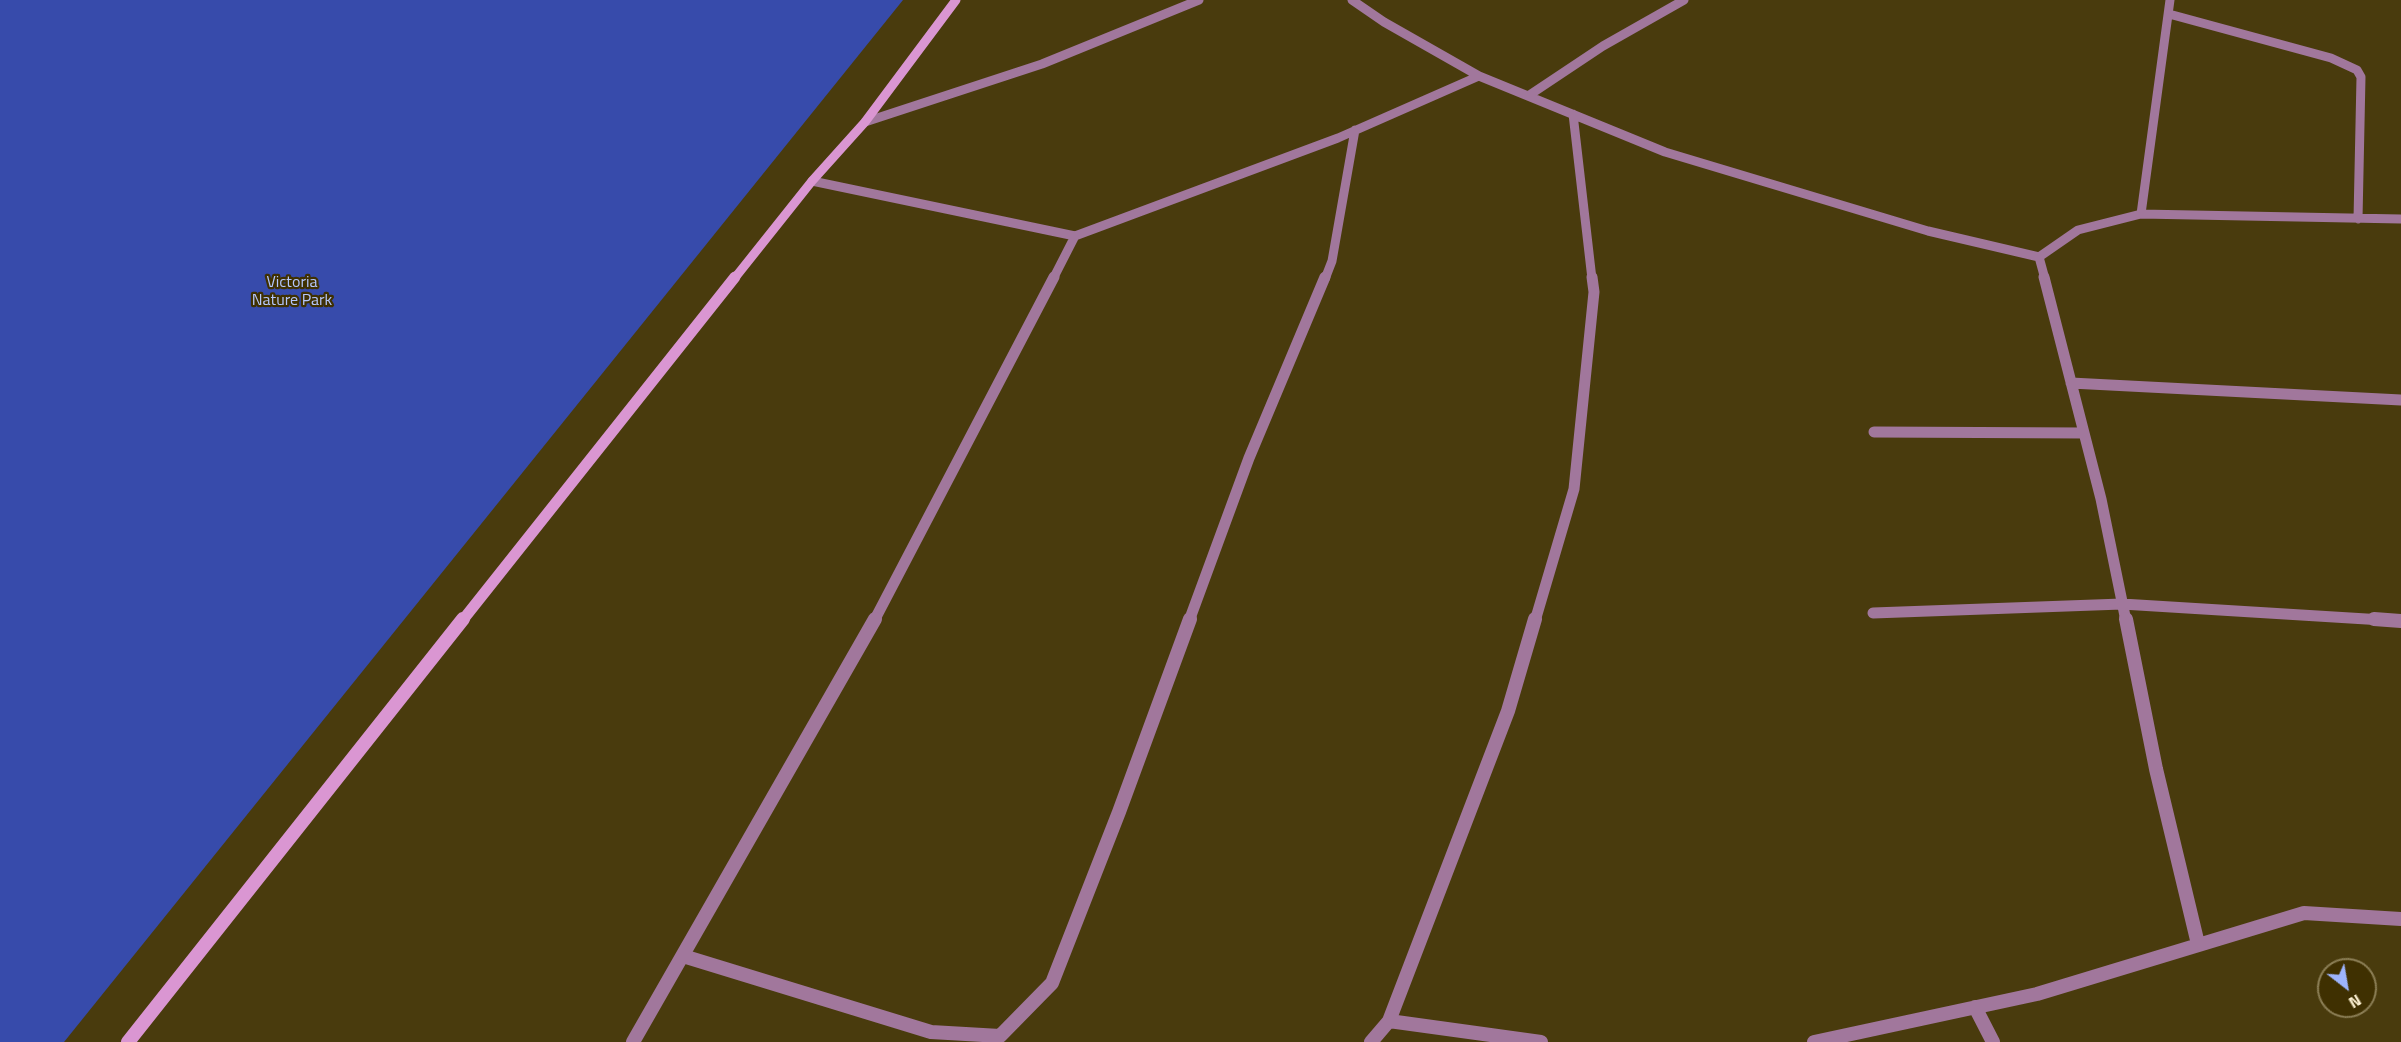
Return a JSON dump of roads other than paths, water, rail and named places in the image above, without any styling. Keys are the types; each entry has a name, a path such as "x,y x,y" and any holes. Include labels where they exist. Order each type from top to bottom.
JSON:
{"street":[{"path":"128,1042 812,181 865,122 956,0"},
{"path":"865,122 1042,64 1199,0"},
{"path":"1352,0 1384,22 1479,76 1665,152 1928,231 2039,257 2078,230 2141,214 2401,219"},
{"path":"1528,96 1603,46 1684,0"},
{"path":"2141,214 2170,0"},
{"path":"2169,14 2331,58 2357,70 2361,77 2358,219"},
{"path":"812,181 1075,236 1355,130 1479,76"},
{"path":"1371,1042 1389,1021 1508,711 1574,489 1594,292 1573,114"},
{"path":"683,956 932,1032 1000,1036 1052,983 1119,812 1249,458 1332,261 1355,130"},
{"path":"633,1042 859,649 1075,236"},
{"path":"2039,257 2101,499 2156,769 2198,944"},
{"path":"2071,383 2401,400"},
{"path":"1874,432 2084,433"},
{"path":"1874,613 2122,604 2401,621"},
{"path":"1814,1042 2037,994 2304,913 2401,919"},
{"path":"1975,1007 1993,1042"},
{"path":"1389,1021 1541,1042"}],"park label":[{"name":"Victoria Nature Park","path":"292,292"}]}
